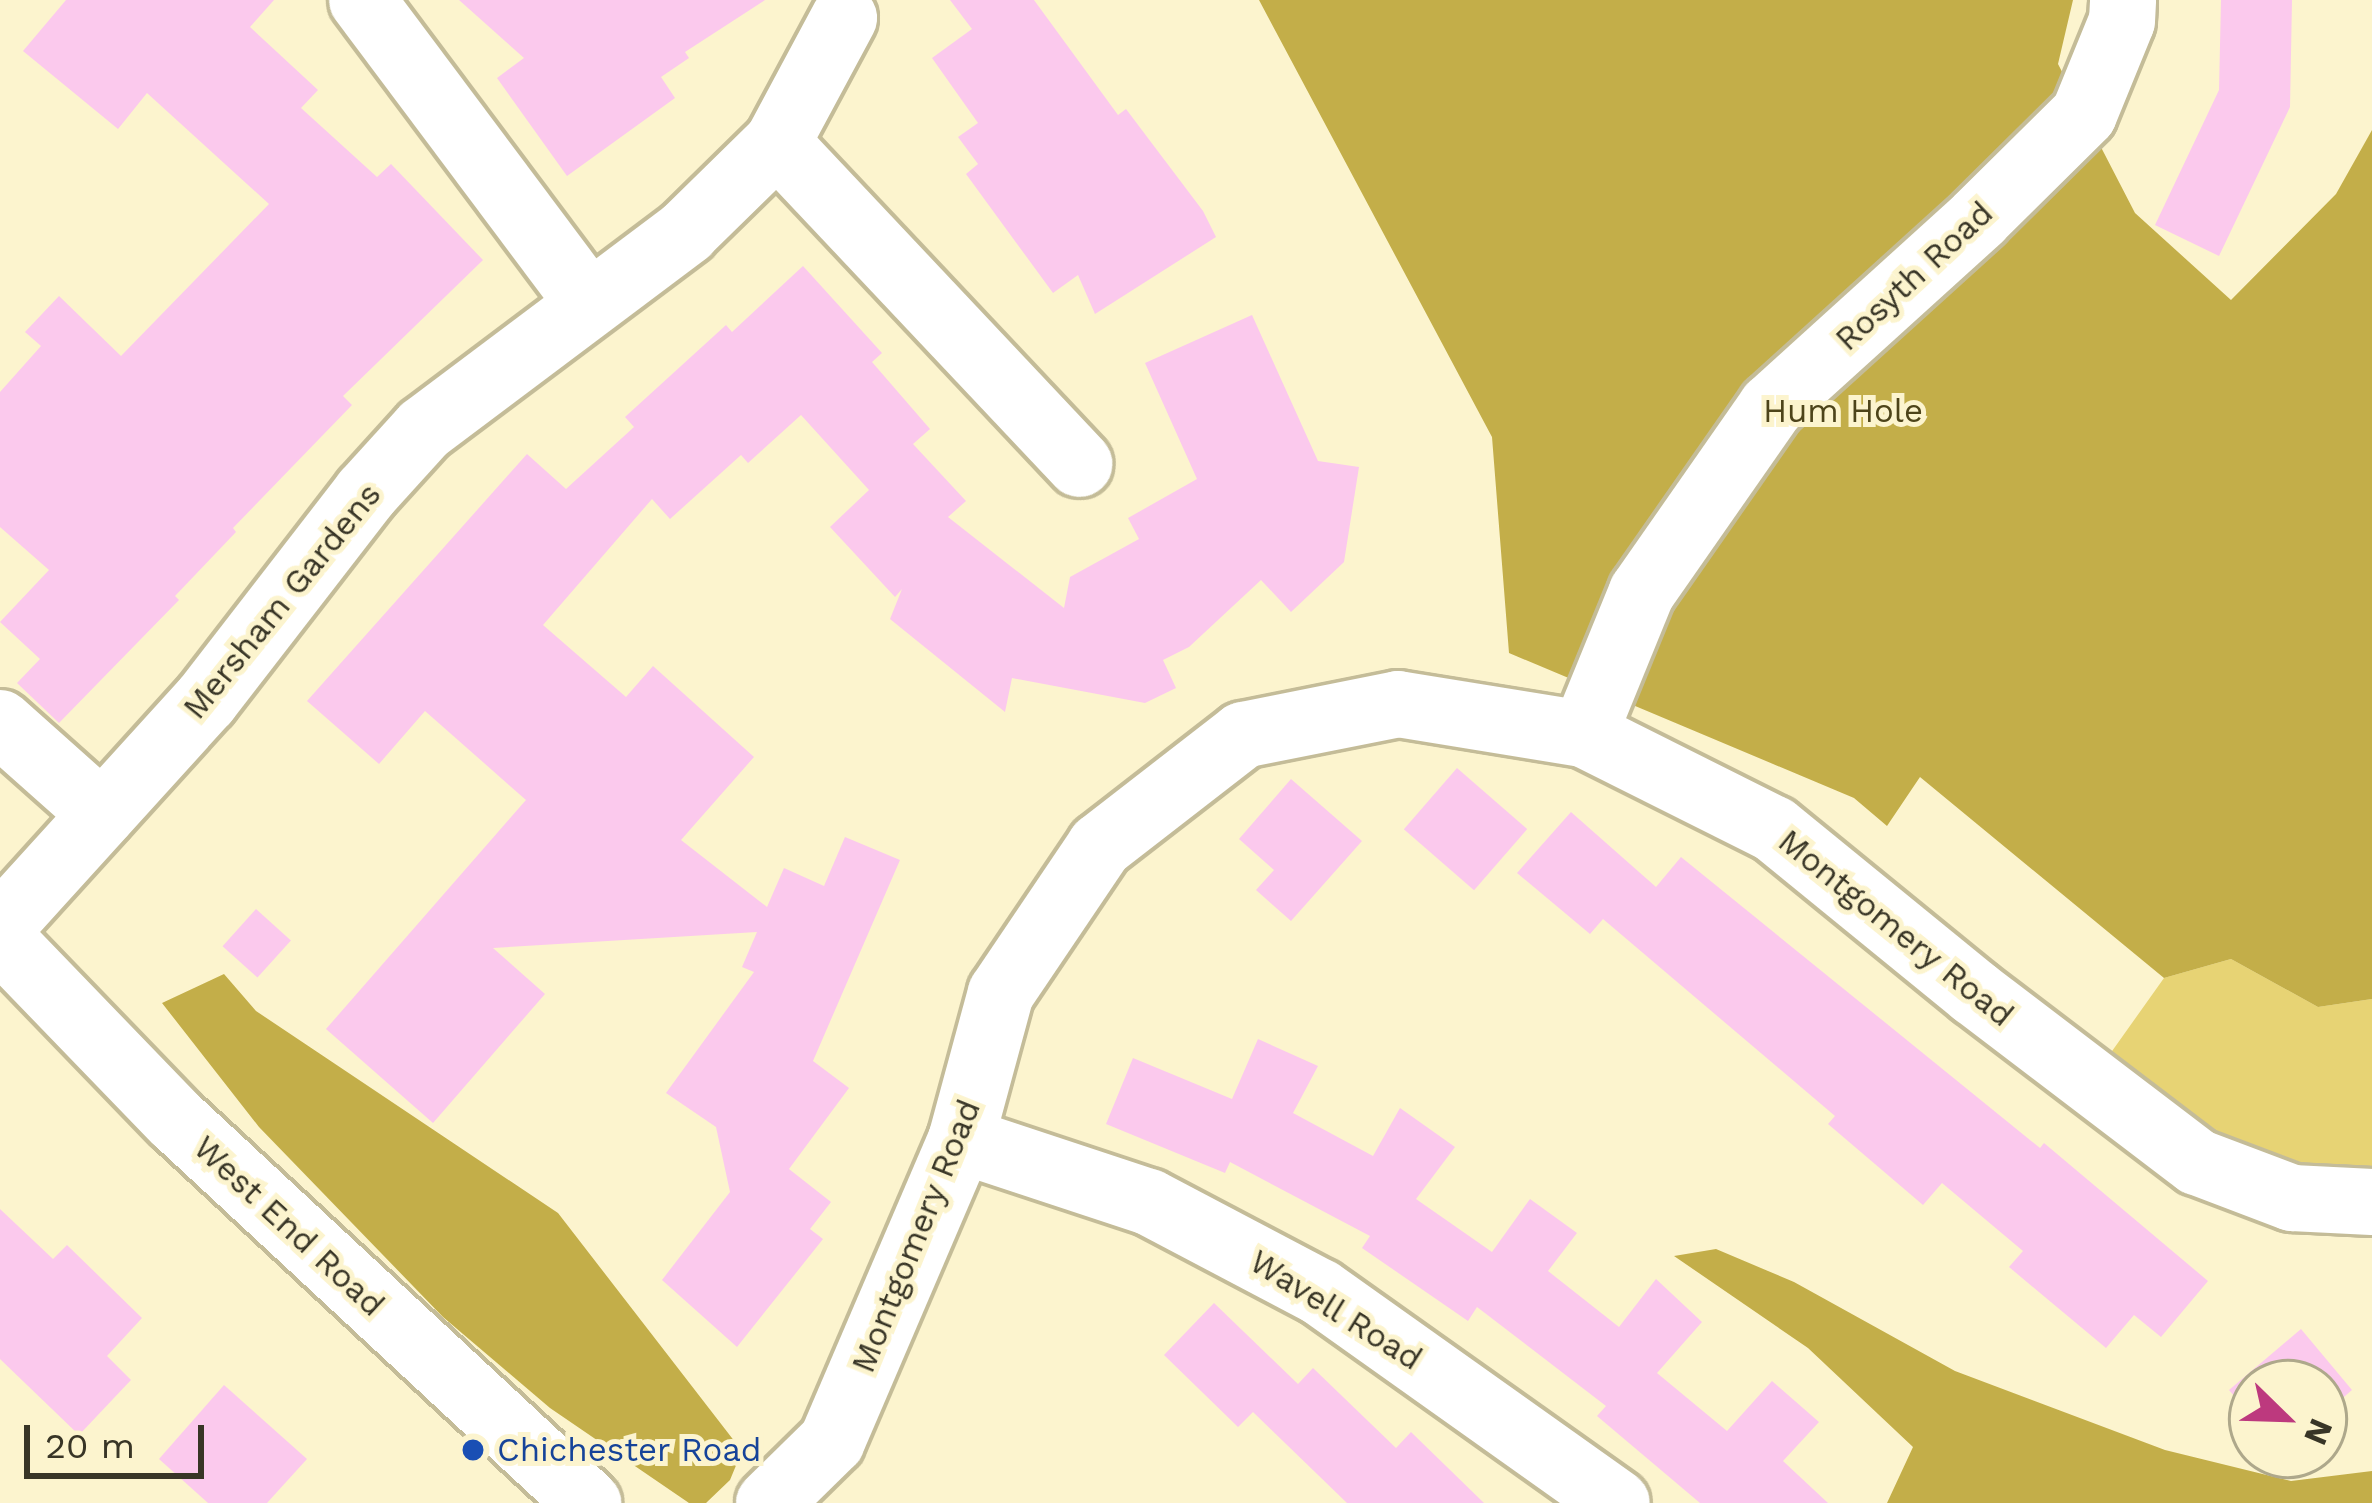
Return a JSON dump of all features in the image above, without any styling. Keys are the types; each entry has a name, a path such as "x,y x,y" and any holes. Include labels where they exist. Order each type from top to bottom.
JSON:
{"street":[{"path":"362,0 589,303"},
{"name":"Rosyth Road","path":"1584,734 1642,592 1771,407 1978,219 2084,114 2122,21 2123,0"},
{"name":"Mersham Gardens","path":"0,927 206,700 366,493 424,429 686,232 777,143 844,18"},
{"path":"777,143 1078,464"},
{"name":"Montgomery Road","path":"776,1500 832,1442 961,1140 1000,994 1100,846 1243,735 1398,704 1584,734 1774,829 1975,993 2197,1162 2292,1198 2372,1202"},
{"path":"0,723 103,814"},
{"name":"West End Road","path":"0,938 176,1120 588,1503"},
{"name":"Wavell Road","path":"961,1140 1149,1202 1320,1292 1617,1503"}],"shaded area":[{"path":"2231,959 2318,1007 2372,999 2372,1179 2271,1177 2105,1061 2164,978"}],"green space":[{"name":"Hum Hole","path":"1259,0 2073,0 2058,64 2135,213 2231,300 2336,194 2372,130 2372,999 2318,1007 2231,959 2164,978 1920,777 1887,826 1854,798 1509,653 1492,437"},
{"path":"224,974 256,1011 558,1213 742,1451 730,1480 706,1503 689,1503 550,1408 443,1317 259,1127 162,1003"},
{"path":"1716,1249 1794,1282 1955,1371 2165,1450 2228,1466 2228,1479 2348,1479 2348,1474 2372,1471 2372,1503 1887,1503 1913,1447 1808,1348 1674,1256"}],"building":[{"path":"66,0 274,0 250,27 318,90 301,108 377,177 391,164 483,260 343,396 352,405 233,528 236,532 175,596 179,600 59,723 17,683 40,659 0,622 49,570 0,527 0,392 41,346 25,332 59,296 121,356 269,204 147,93 118,129 23,51"},
{"path":"459,0 765,0 685,52 689,58 661,77 675,98 567,176 497,78 524,58"},
{"path":"950,0 1034,0 1118,115 1126,109 1203,211 1216,237 1095,314 1078,275 1053,293 966,174 978,164 958,137 978,123 932,58 972,29"},
{"path":"2221,0 2292,0 2290,107 2219,256 2155,225 2219,90"},
{"path":"803,266 882,353 872,362 930,429 913,444 966,501 948,517 1064,608 1070,577 1139,539 1128,518 1197,479 1145,363 1252,315 1318,461 1359,467 1344,562 1291,612 1261,580 1189,647 1163,660 1176,688 1145,703 1012,678 1005,712 890,619 902,589 895,597 830,527 869,490 801,415 748,463 741,455 670,519 652,499 543,625 626,697 653,666 754,757 681,840 767,907 784,868 824,886 845,837 900,860 813,1061 849,1088 789,1169 831,1202 810,1229 823,1239 737,1347 662,1280 730,1192 716,1127 666,1093 754,972 742,967 757,932 493,948 545,994 433,1123 326,1029 526,800 425,711 379,764 307,701 527,454 566,489 634,427 625,417 726,325 732,332"},
{"path":"1457,768 1527,829 1474,890 1404,829"},
{"path":"1291,779 1362,841 1291,921 1256,890 1274,870 1239,839"},
{"path":"1571,812 1656,887 1681,857 2040,1148 2044,1143 2208,1281 2161,1337 2134,1315 2106,1348 2009,1267 2023,1251 1942,1183 1923,1205 1828,1124 1835,1116 1603,919 1590,934 1517,873"},
{"path":"256,909 291,940 257,978 223,946"},
{"path":"1258,1039 1318,1066 1293,1113 1373,1156 1400,1108 1455,1147 1416,1199 1492,1252 1530,1199 1577,1233 1548,1271 1619,1327 1656,1279 1702,1322 1657,1373 1727,1431 1772,1381 1819,1422 1783,1461 1828,1503 1700,1503 1597,1416 1606,1406 1477,1307 1468,1321 1362,1248 1370,1236 1230,1162 1225,1173 1106,1124 1133,1058 1232,1099"},
{"path":"0,1209 53,1259 67,1245 142,1318 107,1356 131,1380 79,1435 0,1359"},
{"path":"1214,1303 1298,1384 1313,1368 1396,1448 1411,1432 1484,1503 1347,1503 1253,1412 1238,1427 1164,1355"},
{"path":"2301,1329 2326,1359 2266,1359"},
{"path":"224,1385 307,1459 267,1503 208,1503 159,1459"}],"place":[{"name":"Chichester Road","path":"473,1450"}]}
